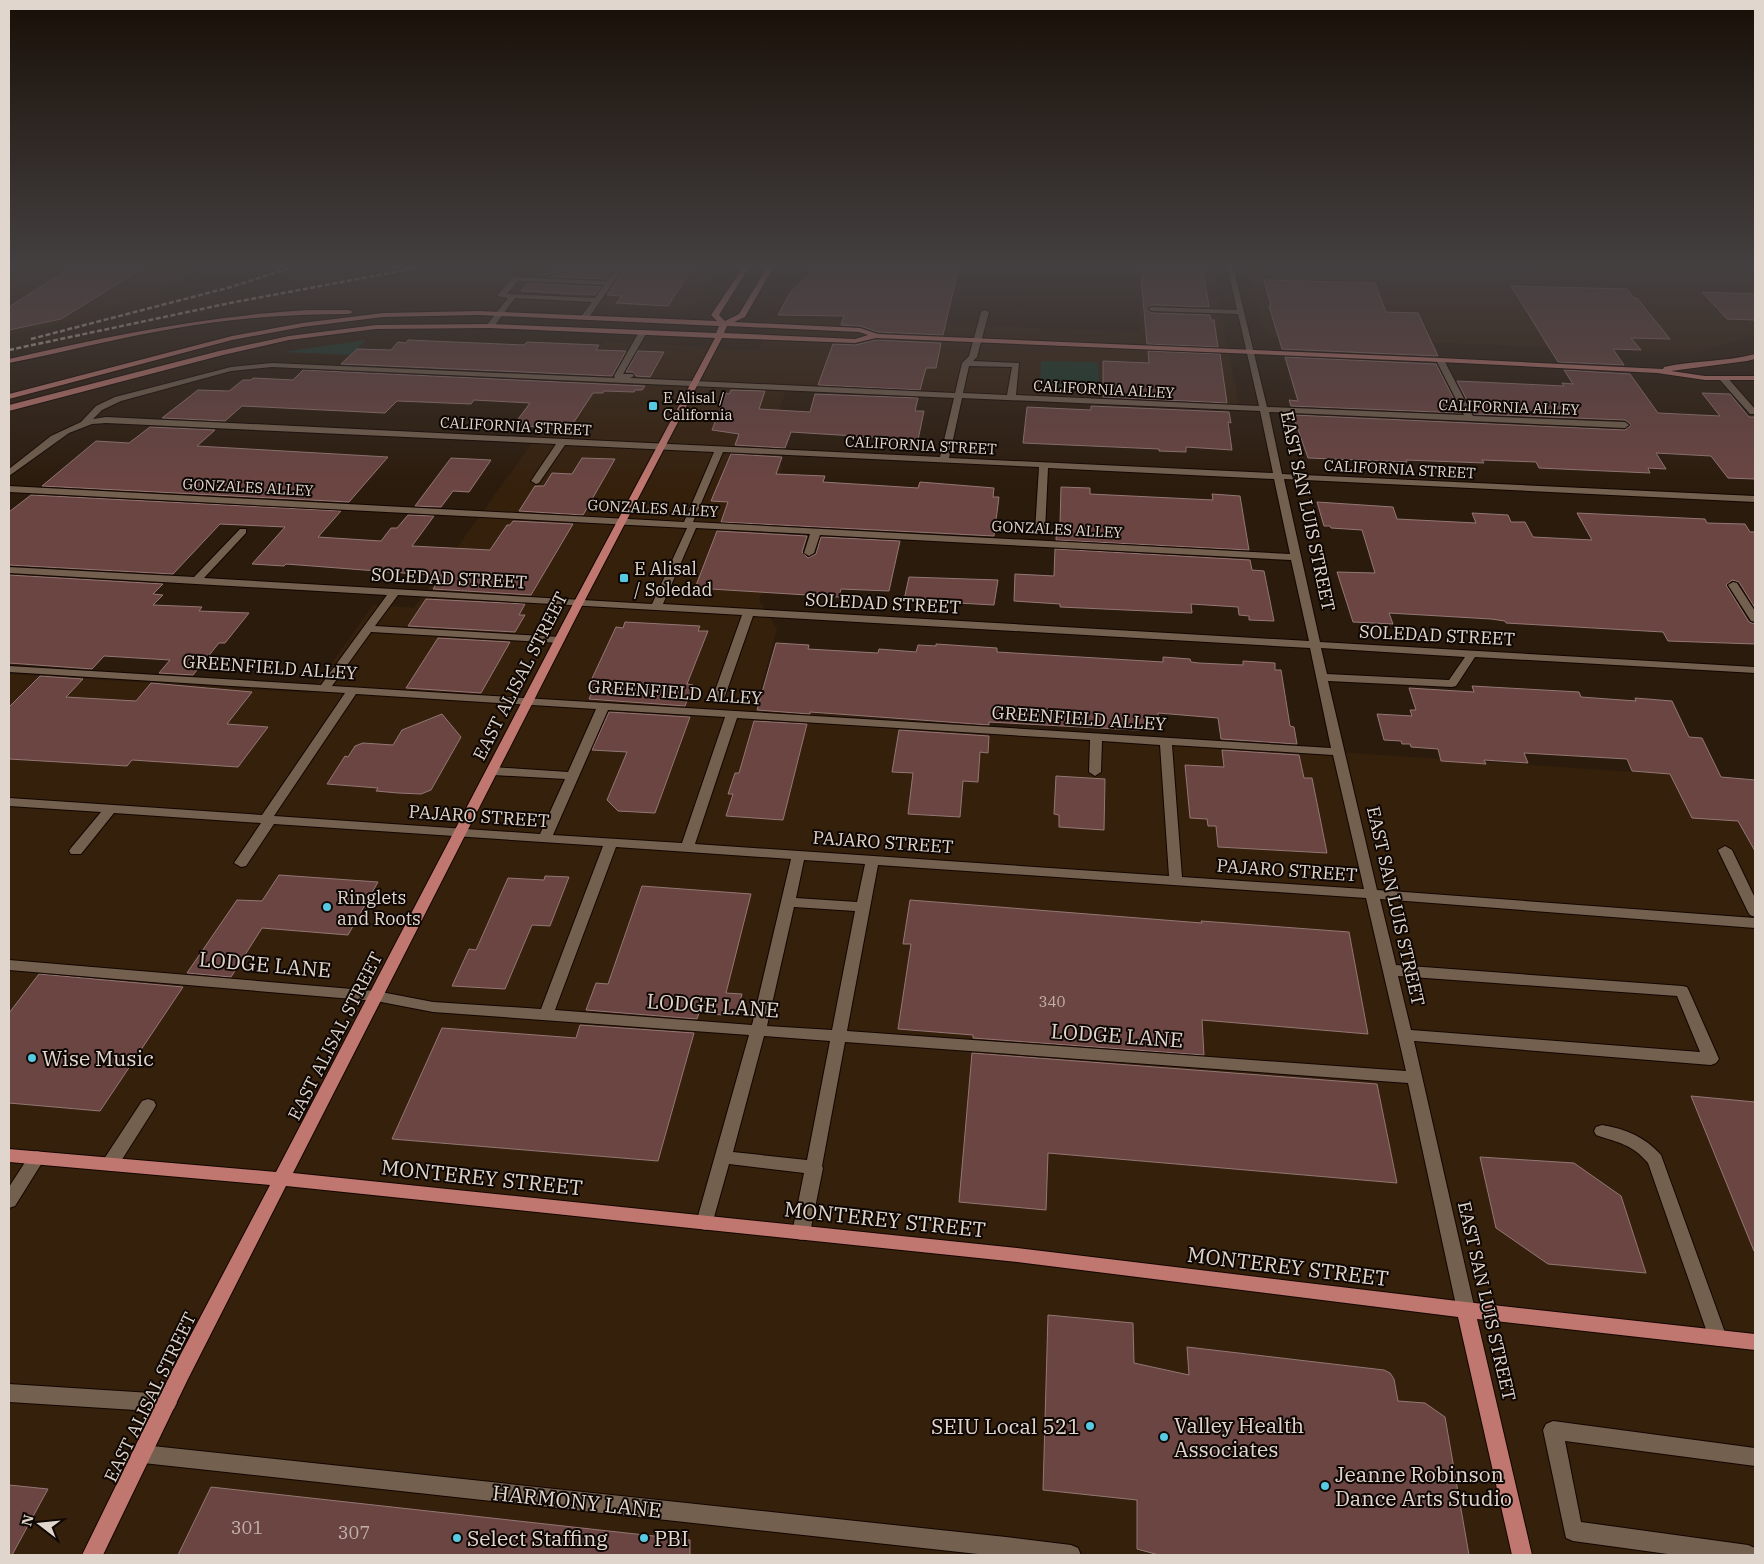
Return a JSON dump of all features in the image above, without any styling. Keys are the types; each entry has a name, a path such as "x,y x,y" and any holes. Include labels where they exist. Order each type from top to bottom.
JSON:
{"main road":[{"path":"9,361 110,339"},
{"path":"9,396 228,339"},
{"path":"9,409 222,353 284,339"},
{"name":"EAST ALISAL STREET","path":"92,1555 376,996 579,602 715,346 717,339"},
{"path":"809,339 855,341 864,339"},
{"path":"952,339 1440,360 1657,371 1705,378 1754,379"},
{"path":"1657,371 1694,364 1746,360 1755,356"},
{"name":"MONTEREY STREET","path":"9,1156 283,1179 1027,1256 1466,1310 1755,1342"},
{"name":"EAST SAN LUIS STREET","path":"1466,1310 1522,1555"}],"street":[{"path":"639,339 618,376 695,382"},
{"name":"EAST SAN LUIS STREET","path":"1247,339 1338,752 1415,1078 1466,1310"},
{"path":"944,460 966,363 973,356 978,340"},
{"path":"1440,360 1470,419"},
{"path":"966,363 1016,365 1011,398"},
{"name":"CALIFORNIA ALLEY","path":"85,422 99,408 118,399 231,369 253,366 307,366 1625,425"},
{"path":"1723,378 1753,412"},
{"name":"CALIFORNIA STREET","path":"85,422 106,420 1755,499"},
{"path":"9,473 62,432 85,422"},
{"path":"536,481 562,442"},
{"path":"656,607 720,449"},
{"path":"1040,531 1044,465"},
{"name":"GONZALES ALLEY","path":"9,489 1295,557"},
{"path":"196,581 243,530"},
{"path":"809,553 816,531"},
{"name":"SOLEDAD STREET","path":"9,570 1755,670"},
{"path":"1733,585 1755,619"},
{"path":"326,688 394,593"},
{"path":"718,699 749,612"},
{"path":"368,629 560,640"},
{"path":"1323,677 1452,684 1472,654"},
{"name":"GREENFIELD ALLEY","path":"9,669 1338,752"},
{"path":"241,863 353,690"},
{"path":"544,839 604,705"},
{"path":"687,848 732,714"},
{"path":"1095,772 1096,737"},
{"path":"1166,741 1176,881"},
{"path":"493,771 572,776"},
{"name":"PAJARO STREET","path":"9,802 267,821 1371,894 1755,923"},
{"path":"76,851 110,810"},
{"path":"546,1015 611,843"},
{"path":"1725,850 1755,912"},
{"path":"704,1223 758,1030 789,902 798,856"},
{"path":"801,1233 815,1168 838,1035 872,860"},
{"path":"789,902 864,907"},
{"name":"LODGE LANE","path":"9,965 376,996 433,1007 1415,1078"},
{"path":"1389,970 1682,991 1711,1059 1405,1035"},
{"path":"110,1164 148,1105"},
{"path":"1602,1132 1619,1133 1634,1140 1647,1149 1655,1160 1718,1338"},
{"path":"723,1157 815,1168"},
{"path":"9,1201 37,1158"},
{"path":"9,1393 168,1403"},
{"path":"1748,1555 1573,1530 1553,1430 1755,1457"},
{"name":"HARMONY LANE","path":"143,1454 1071,1555"}],"shaded area":[{"path":"763,339 1225,339 1241,411 786,391 768,438 782,467 762,520 784,533 759,600 777,629 755,709 1338,752 1755,780 1755,1555 9,1555 9,674 311,693 373,605 414,608 604,342 745,351 760,348"},
{"path":"1341,339 1742,339 1695,353"}],"green space":[{"path":"366,340 350,355 283,352"},
{"path":"1041,361 1098,362 1100,388 1087,387 1076,389 1040,385"}],"building":[{"path":"1147,339 1217,339 1218,347 1147,344"},
{"path":"1279,339 1430,339 1438,356 1282,349"},
{"path":"1544,339 1632,339 1641,350 1613,349 1624,365 1558,362"},
{"path":"408,340 524,345 527,342 599,345 596,350 626,351 612,376 341,364 357,349 391,350 398,342 406,343"},
{"path":"876,340 941,343 936,368 926,368 920,390 818,385 833,344 855,345"},
{"path":"638,351 664,352 650,377 636,376 633,372 626,372"},
{"path":"1148,351 1220,354 1227,403 1103,397 1103,361 1149,363"},
{"path":"1285,357 1436,364 1461,413 1291,406 1289,400 1298,401"},
{"path":"303,370 645,386 642,390 635,390 634,392 604,391 603,393 593,393 570,428 513,426 530,403 474,400 471,404 397,401 385,413 242,406 225,421 162,418 198,390 229,391 243,380 251,380 253,378 293,380"},
{"path":"1564,370 1630,374 1658,413 1720,416 1702,393 1730,394 1749,417 1755,417 1755,479 1728,478 1711,456 1656,453 1666,469 1648,468 1650,473 1539,468 1536,462 1482,460 1484,463 1406,460 1407,462 1308,458 1293,415 1625,430 1630,426 1625,420 1474,414 1457,381 1564,386 1562,383 1573,384"},
{"path":"731,390 765,391 759,409 810,412 815,394 918,398 915,411 924,411 918,440 791,432 785,448 735,445 739,434 712,430 726,393 729,394"},
{"path":"1091,406 1229,412 1231,423 1228,422 1232,450 1186,447 1186,452 1159,451 1159,449 1023,443 1027,407 1091,410"},
{"path":"150,427 215,430 197,446 388,457 349,502 42,486 96,441 129,443"},
{"path":"731,454 782,457 776,474 825,476 823,482 918,488 920,482 994,488 993,497 999,497 994,536 721,522 728,502 711,501"},
{"path":"451,458 491,460 469,492 453,491 441,507 415,506"},
{"path":"582,458 615,459 583,515 519,511 535,486 544,486 552,473 572,474"},
{"path":"1061,487 1090,488 1090,494 1213,500 1212,494 1240,496 1249,550 1056,540 1057,524 1060,524"},
{"path":"31,495 341,511 318,537 381,541 391,528 397,528 408,515 434,516 412,546 490,550 507,525 510,525 513,521 573,524 531,595 433,589 442,576 286,564 284,566 252,564 285,527 220,524 173,574 9,565 9,512"},
{"path":"1317,502 1393,507 1397,519 1476,523 1472,513 1508,515 1511,522 1525,522 1533,537 1592,540 1577,513 1705,519 1707,523 1745,524 1750,532 1755,532 1755,608 1739,582 1732,580 1726,585 1749,622 1755,624 1755,644 1668,641 1663,632 1506,623 1505,621 1491,619 1389,613 1393,624 1353,622 1337,572 1375,573 1362,530 1324,526"},
{"path":"717,531 807,536 802,552 808,558 816,554 821,537 900,541 889,591 841,589 839,597 695,588"},
{"path":"1055,549 1250,560 1252,570 1264,571 1274,621 1249,620 1249,616 1239,615 1238,607 1191,604 1192,613 1060,607 1060,604 1014,601 1015,574 1054,576"},
{"path":"9,575 163,584 153,594 163,595 153,605 202,607 199,611 249,613 225,643 219,643 193,675 159,673 170,660 104,656 92,669 9,663"},
{"path":"909,577 998,580 994,605 904,600"},
{"path":"426,599 525,604 519,615 525,615 515,632 408,626"},
{"path":"625,622 700,626 698,631 708,631 687,684 693,685 685,706 589,699 594,688 588,687 616,627 623,628"},
{"path":"438,638 510,642 481,693 406,688"},
{"path":"776,643 809,645 808,649 878,653 879,649 916,652 918,645 936,646 936,644 997,648 997,652 1163,662 1163,657 1190,659 1191,662 1199,663 1243,665 1243,661 1275,663 1275,670 1281,670 1290,726 1294,727 1297,744 1221,739 1218,718 1158,713 1158,717 1153,717 1154,731 989,722 989,725 757,710"},
{"path":"40,676 83,679 66,697 136,701 151,683 252,692 227,724 268,727 238,767 132,760 127,766 9,759 9,707"},
{"path":"1472,686 1579,692 1581,697 1636,701 1635,698 1672,701 1689,737 1702,738 1721,777 1755,780 1755,851 1738,821 1692,818 1670,774 1632,771 1627,759 1524,753 1528,763 1484,760 1486,764 1441,761 1438,749 1411,747 1410,744 1402,744 1401,741 1384,740 1377,714 1412,716 1410,710 1416,710 1409,688 1474,692"},
{"path":"609,712 690,717 655,813 618,811 607,800 627,752 592,750"},
{"path":"442,714 461,737 431,790 421,794 398,793 376,791 378,788 327,784 345,756 348,757 355,746 363,743 393,745 402,730"},
{"path":"754,721 807,724 783,820 726,816 733,794 728,794 735,773 739,773"},
{"path":"899,730 989,736 988,753 980,752 978,782 963,781 960,817 908,814 913,773 892,772"},
{"path":"1222,750 1299,755 1304,778 1312,778 1327,853 1218,847 1216,826 1208,826 1207,819 1190,818 1185,765 1224,767"},
{"path":"1056,776 1105,779 1104,830 1059,827 1059,815 1054,814"},
{"path":"279,875 378,882 348,935 262,928 231,977 187,973 237,900 262,901"},
{"path":"545,876 569,877 550,926 532,925 505,989 452,986 469,949 476,950 508,878 544,880"},
{"path":"642,886 751,894 726,993 742,994 736,1016 699,1013 697,1019 586,1010 596,983 608,984"},
{"path":"910,900 1202,923 1201,921 1349,932 1368,1034 1202,1020 1204,1055 973,1038 973,1035 898,1029 911,944 903,944"},
{"path":"39,974 183,987 100,1111 9,1103 9,1013"},
{"path":"580,1025 694,1033 658,1161 392,1139 442,1028 576,1038"},
{"path":"972,1053 1377,1084 1397,1183 1048,1153 1046,1210 959,1202"},
{"path":"1691,1096 1755,1102 1755,1251 1754,1251"},
{"path":"1480,1157 1574,1163 1621,1196 1646,1273 1548,1264 1496,1228"},
{"name":"Jeanne Robinson Dance Arts Studio","path":"1048,1315 1133,1323 1134,1363 1189,1375 1187,1347 1384,1370 1390,1373 1394,1379 1398,1401 1425,1403 1445,1417 1469,1555 1159,1555 1137,1549 1137,1500 1043,1490"},
{"path":"9,1485 48,1489 12,1555 9,1555"},
{"path":"211,1487 690,1540 690,1555 178,1555"}],"railway":[{"path":"9,350 61,339"}],"place":[{"name":"E Alisal / California","path":"653,406"},
{"name":"E Alisal / Soledad","path":"624,578"},
{"name":"Ringlets and Roots","path":"327,907"},
{"name":"Wise Music","path":"32,1058"},
{"name":"SEIU Local 521","path":"1090,1426"},
{"name":"Valley Health Associates","path":"1164,1437"},
{"name":"Jeanne Robinson Dance Arts Studio","path":"1325,1486"},
{"name":"Select Staffing","path":"457,1538"},
{"name":"PBI","path":"644,1538"}]}
